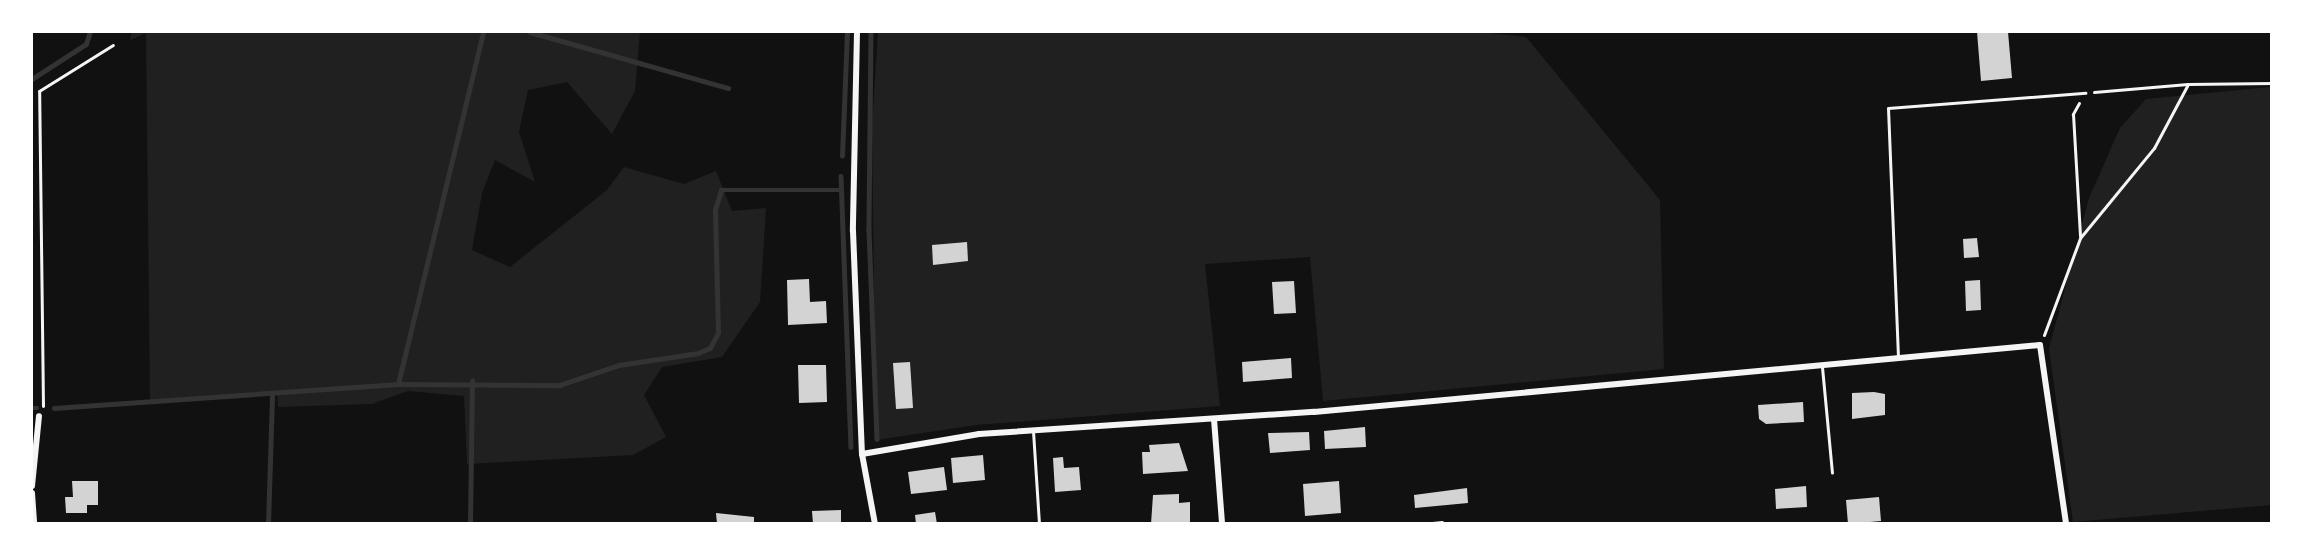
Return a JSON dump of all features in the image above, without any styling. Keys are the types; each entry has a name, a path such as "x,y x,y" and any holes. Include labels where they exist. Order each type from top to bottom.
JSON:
{"street":[{"path":"856,32 853,231 862,454 875,524"},
{"path":"862,454 1033,431 1214,419 2040,345 2066,524"},
{"path":"32,486 39,416"},
{"path":"1214,419 1222,524"},
{"path":"32,493 34,524"}],"lane":[{"path":"1898,358 1900,317 1888,108 2085,93"},
{"path":"1822,365 1832,472"},
{"path":"1033,431 1039,524"},
{"path":"1422,524 1442,522"}],"path":[{"path":"39,416 44,403 39,91 113,45"},
{"path":"2080,238 2073,114 2085,93 2188,84 2271,83"},
{"path":"2040,345 2080,238 2154,148 2188,84"}],"shaded area":[{"path":"132,32 640,32 635,91 612,134 567,82 528,90 519,132 535,182 495,160 482,193 472,250 510,267 607,190 624,167 684,184 716,171 732,211 766,208 760,302 722,357 662,367 644,395 666,437 633,455 467,464 464,396 408,391 372,404 278,407 277,391 150,400 146,33 130,40"},
{"path":"878,32 1481,32 1526,37 1660,200 1664,369 1323,401 1310,257 1205,264 1220,406 976,425 876,440 872,127"},
{"path":"2271,87 2271,505 2073,522 2049,349 2089,198 2120,128 2146,99"}],"building":[{"path":"1977,32 2008,32 2012,78 1981,81"},
{"path":"1977,238 1979,257 1964,258 1963,239"},
{"path":"967,242 968,261 933,265 932,245"},
{"path":"809,279 810,302 826,301 827,323 788,325 787,280"},
{"path":"1980,280 1981,310 1966,311 1965,281"},
{"path":"1294,281 1296,313 1274,314 1272,282"},
{"path":"1291,358 1292,378 1243,382 1242,362"},
{"path":"910,362 913,408 896,409 893,363"},
{"path":"798,365 826,365 827,402 799,403"},
{"path":"1852,393 1885,394 1885,415 1852,419"},
{"path":"1803,402 1804,422 1766,424 1759,419 1758,405"},
{"path":"1365,427 1366,447 1325,449 1324,431"},
{"path":"1309,432 1310,450 1270,453 1268,433"},
{"path":"1179,443 1188,471 1143,474 1142,452 1150,452 1149,445"},
{"path":"983,455 985,480 953,483 951,458"},
{"path":"1063,457 1064,468 1079,467 1081,490 1055,492 1053,458"},
{"path":"944,467 947,490 911,494 908,472"},
{"path":"72,481 98,481 98,505 87,505 87,513 66,513 65,497 73,497"},
{"path":"1339,481 1341,513 1305,516 1303,484"},
{"path":"1806,486 1807,507 1776,509 1775,489"},
{"path":"1467,488 1468,503 1415,508 1414,495"},
{"path":"1179,494 1179,503 1190,502 1190,524 1151,524 1153,495"},
{"path":"1879,497 1881,521 1848,524 1846,500"},
{"path":"841,510 841,524 813,524 812,511"},
{"path":"935,512 937,524 916,524 915,515"},
{"path":"716,513 754,517 754,524 717,524"}],"waterway":[{"path":"32,79 86,44 90,32"},
{"path":"398,384 483,32"},
{"path":"530,32 728,88"},
{"path":"842,156 847,32"},
{"path":"871,32 869,230 877,439"},
{"path":"841,176 851,447"},
{"path":"54,408 398,384 560,385 619,365 698,353 710,348 718,333 715,210 721,190 841,190"},
{"path":"470,524 472,381"},
{"path":"268,524 272,394"},
{"path":"32,408 37,408"}]}
